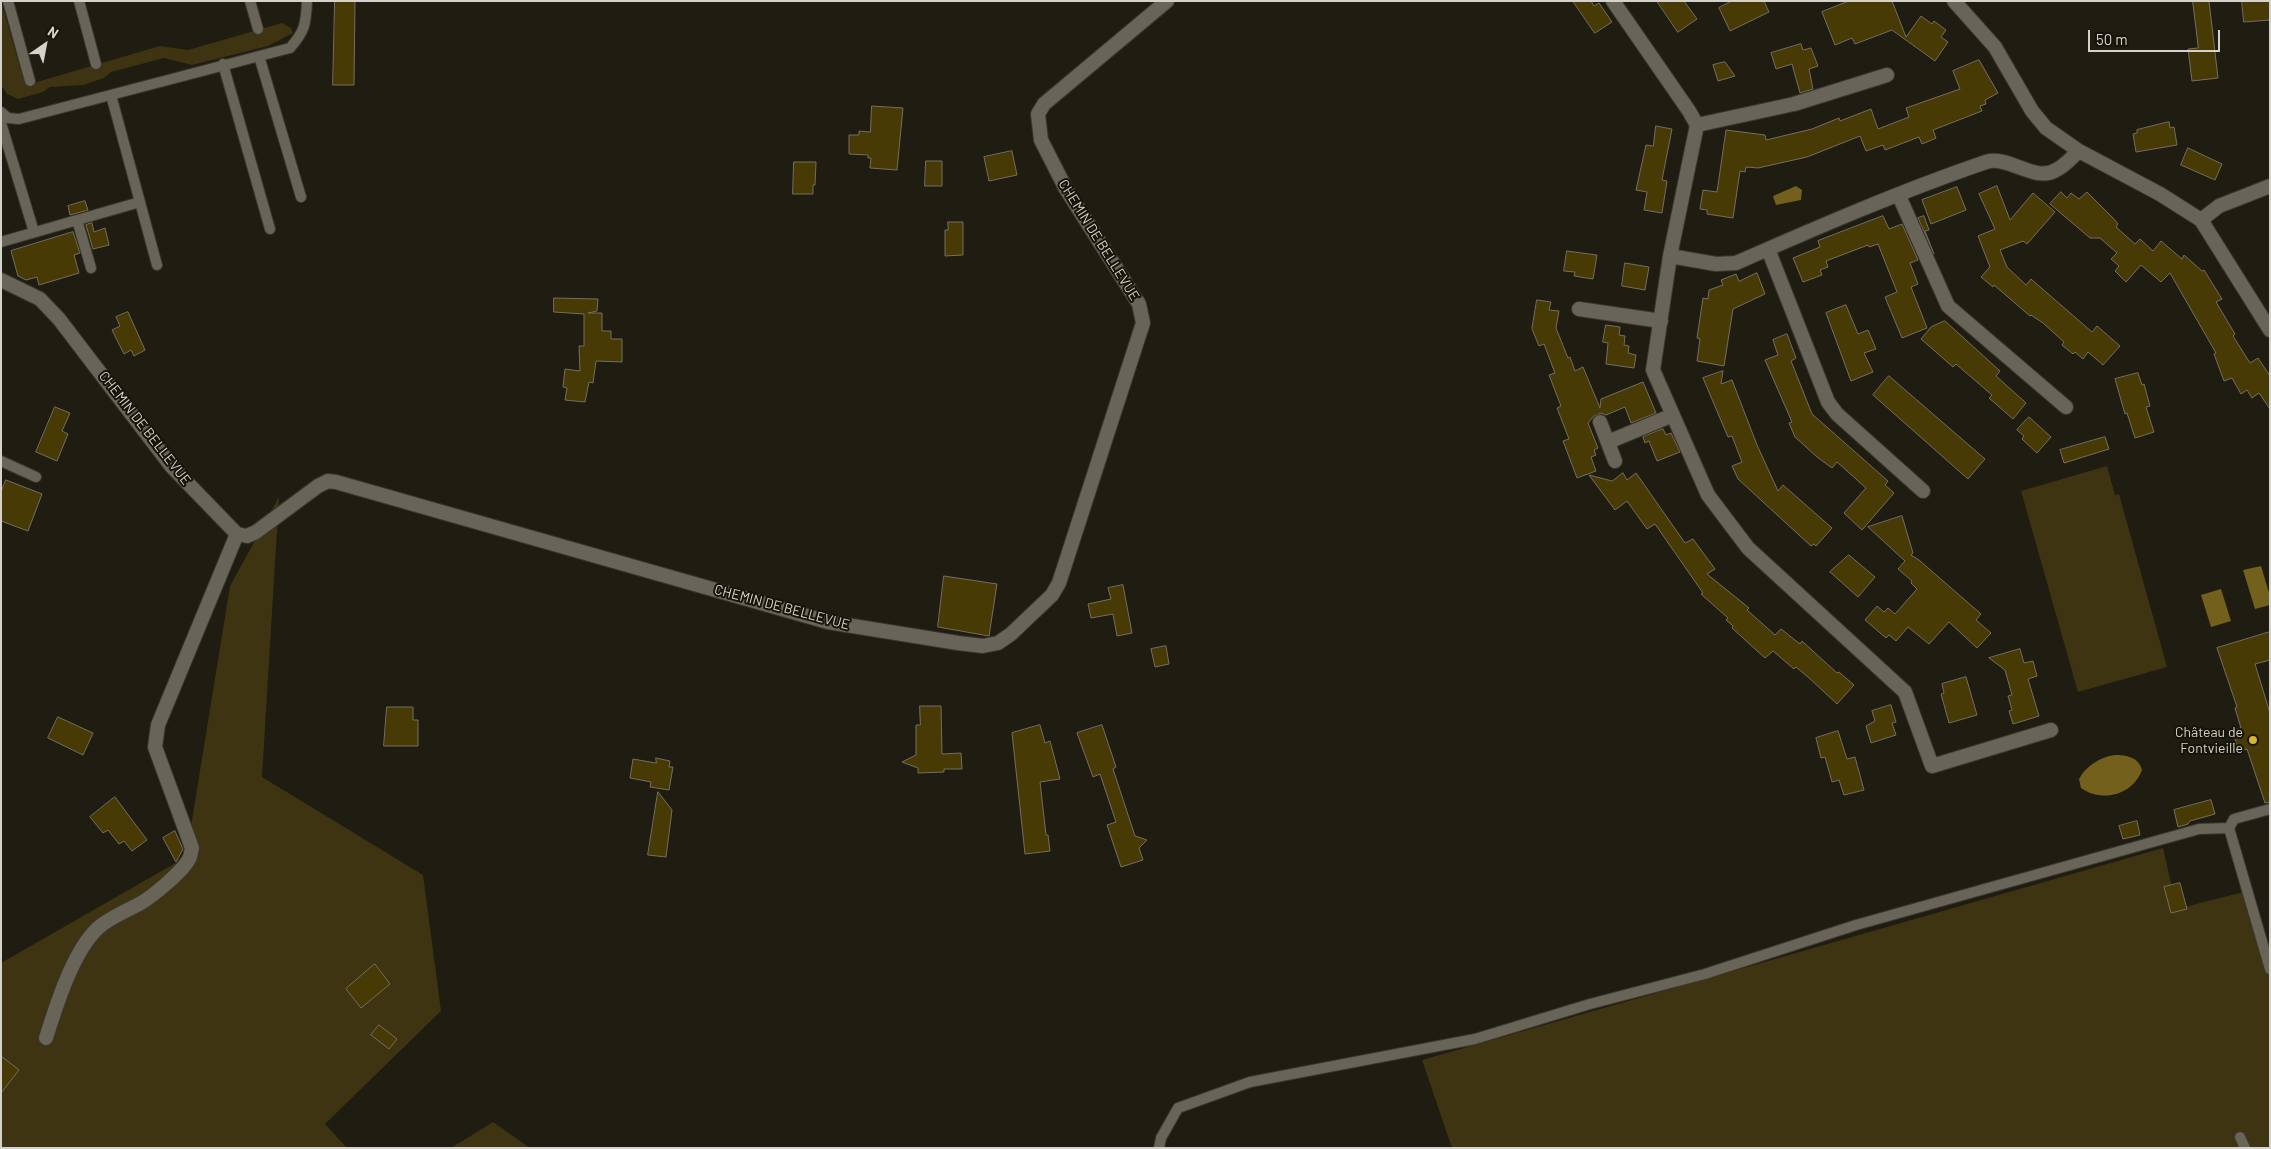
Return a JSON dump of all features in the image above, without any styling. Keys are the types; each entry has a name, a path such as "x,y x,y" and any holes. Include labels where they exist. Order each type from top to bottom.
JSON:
{"street":[{"name":"CHEMIN DE BELLEVUE","path":"1,280 40,299 59,319 172,467 237,534 247,536 256,532 318,486 328,481 336,482 828,622 958,643 983,646 998,643 1052,596 1059,583 1143,323 1139,304 1066,189 1040,140 1038,114 1044,104 1167,1"},
{"path":"1613,1 1697,125 1670,256 1653,370 1708,495 1748,548 1904,692 1932,766 2051,730"},
{"path":"1954,1 1996,47 2032,111 2046,128 2079,150 2160,194 2201,220 2270,330"},
{"path":"1697,125 1794,104 1887,75"},
{"path":"1670,256 1716,264 1736,263 1898,196 1989,161 2013,164 2037,173 2055,171 2079,150"},
{"path":"2201,220 2219,206 2270,186"},
{"path":"1898,196 1948,306 2066,408"},
{"path":"1768,249 1828,402 1837,414 1923,491"},
{"path":"1579,309 1660,321"},
{"path":"1608,442 1673,415"},
{"path":"1600,422 1615,461"},
{"path":"46,1038 62,988 84,947 97,928 110,919 144,902 180,870 189,859 192,848 155,747 158,725 237,534"}],"lane":[{"path":"8,1 30,81"},
{"path":"79,1 96,64"},
{"path":"250,1 258,29"},
{"path":"1,112 8,118 19,119 223,64 290,48 301,36 306,24 307,1"},
{"path":"259,56 301,196"},
{"path":"223,64 270,229"},
{"path":"112,94 157,265"},
{"path":"1,123 34,232"},
{"path":"1,242 140,202"},
{"path":"77,220 91,268"},
{"path":"1,461 36,477"},
{"path":"2270,809 2234,819 2229,828 2270,968"},
{"path":"1159,1148 1161,1138 1178,1108 1250,1082 1475,1039 1590,1004 1705,974 1875,919 2199,829 2229,828"},
{"path":"2240,1137 2244,1148"}],"shaded area":[{"path":"1,1 23,78 27,83 37,82 160,46 188,50 282,23 291,28 293,33 268,46 192,65 164,58 111,72 104,78 83,85 50,87 43,92 18,99 7,94 1,85"},
{"path":"1796,186 1802,190 1801,200 1776,205 1773,196"},
{"path":"2107,466 2115,495 2119,494 2167,667 2078,692 2021,491"},
{"path":"279,497 262,777 423,875 441,1011 325,1124 347,1148 1,1148 1,963 186,857 230,586"},
{"path":"2261,566 2270,596 2270,605 2255,609 2243,570"},
{"path":"2221,589 2231,621 2211,627 2201,595"},
{"path":"2115,755 2132,758 2138,762 2142,770 2138,779 2132,785 2124,791 2107,795 2089,793 2081,788 2079,779 2085,770 2099,760"},
{"path":"2163,848 2177,909 2251,890 2270,962 2270,1148 1452,1148 1422,1060"},
{"path":"493,1122 530,1148 451,1148"}],"building":[{"path":"335,1 355,1 354,85 333,85"},
{"path":"1573,1 1591,1 1594,6 1599,3 1612,22 1595,33"},
{"path":"1657,1 1684,1 1697,19 1678,32"},
{"path":"1732,1 1764,1 1769,12 1730,31 1719,8"},
{"path":"1849,1 1892,1 1906,37 1921,16 1932,24 1934,21 1946,30 1941,37 1948,42 1935,61 1892,30 1855,44 1852,38 1835,45 1822,12"},
{"path":"2193,1 2209,1 2218,78 2192,81 2188,49 2198,48"},
{"path":"2242,1 2270,1 2270,20 2244,22"},
{"path":"1801,44 1803,50 1811,48 1818,66 1809,69 1813,89 1800,93 1792,64 1776,69 1771,53"},
{"path":"1979,60 1998,93 1985,100 1986,104 1980,106 1982,111 1933,130 1936,138 1922,144 1919,137 1885,150 1883,145 1866,151 1860,136 1807,157 1758,168 1746,167 1745,172 1740,171 1733,218 1707,214 1707,210 1700,209 1703,190 1717,192 1726,130 1765,135 1766,140 1812,129 1839,118 1840,121 1871,109 1878,129 1909,117 1906,108 1960,89 1953,71"},
{"path":"1725,62 1735,76 1718,81 1713,65"},
{"path":"872,106 903,108 897,170 870,168 871,158 868,158 868,155 849,154 849,135 859,135 859,131 870,132"},
{"path":"2169,122 2170,128 2174,127 2177,145 2136,152 2133,134 2137,133 2137,130"},
{"path":"1656,126 1672,129 1662,180 1667,181 1662,213 1644,210 1647,192 1636,190 1646,145 1653,146"},
{"path":"2188,148 2222,164 2215,180 2181,165"},
{"path":"1012,151 1017,175 989,181 984,157"},
{"path":"926,161 942,161 942,186 925,186"},
{"path":"794,162 816,162 813,194 793,194"},
{"path":"1997,186 2010,220 2033,193 2055,212 2027,244 2023,241 2000,250 2007,267 2026,285 2031,279 2092,332 2097,326 2120,346 2103,365 2088,352 2083,359 2075,352 2073,354 2062,345 2064,342 2043,323 2030,316 1994,285 1993,287 1981,277 1990,267 1978,236 1995,229 1979,194"},
{"path":"1957,187 1966,210 1931,224 1922,200"},
{"path":"2061,192 2067,198 2071,193 2079,199 2087,192 2114,219 2118,224 2116,227 2135,244 2140,239 2153,251 2161,241 2182,259 2184,255 2202,271 2204,270 2222,299 2216,302 2235,334 2233,336 2250,363 2258,358 2270,376 2270,409 2259,393 2252,398 2247,390 2241,394 2232,378 2224,381 2214,354 2216,353 2170,273 2161,282 2141,265 2126,282 2115,271 2119,266 2111,259 2117,253 2100,238 2090,238 2050,204"},
{"path":"85,201 88,210 70,215 68,206"},
{"path":"1883,216 1889,229 1902,224 1918,260 1910,263 1918,284 1911,287 1927,328 1902,338 1885,297 1897,292 1878,244 1869,247 1868,245 1826,261 1828,267 1820,270 1822,275 1803,282 1793,258 1820,247 1818,241"},
{"path":"1924,216 1929,230 1925,231 1934,254 1918,218"},
{"path":"948,222 963,222 963,255 945,256 945,230 948,230"},
{"path":"92,223 94,232 105,228 109,245 93,249 86,225"},
{"path":"73,232 80,253 74,255 79,273 39,285 37,277 26,280 18,276 11,251"},
{"path":"1567,251 1597,255 1593,279 1574,276 1575,272 1564,271"},
{"path":"1625,263 1649,267 1645,290 1622,286"},
{"path":"1757,273 1765,294 1733,309 1724,366 1697,361 1700,339 1697,338 1703,298 1708,299 1709,290 1723,285 1721,280 1736,274 1739,281"},
{"path":"554,298 598,299 597,311 588,313 602,313 602,331 611,331 611,339 622,339 622,362 596,361 593,383 589,382 585,402 565,400 567,388 563,387 565,369 580,371 579,346 584,346 584,314 554,312"},
{"path":"1537,300 1551,302 1549,310 1559,311 1556,328 1568,358 1570,357 1575,371 1583,367 1600,408 1601,399 1643,382 1656,413 1631,423 1625,407 1606,415 1601,413 1594,416 1588,423 1598,448 1594,450 1596,455 1591,457 1596,471 1577,478 1563,441 1569,439 1557,408 1561,406 1549,375 1555,373 1544,344 1539,346 1532,329"},
{"path":"1846,305 1858,334 1868,330 1876,349 1864,353 1873,372 1851,381 1826,313"},
{"path":"128,312 145,350 134,356 131,350 124,354 112,330 120,326 116,317"},
{"path":"1945,321 2000,371 1996,376 2026,403 2013,419 1989,398 1992,395 1956,364 1953,367 1921,339 1931,327"},
{"path":"1606,325 1620,327 1619,335 1625,336 1624,345 1629,346 1628,353 1636,355 1634,368 1606,364 1608,343 1603,342"},
{"path":"1787,334 1796,358 1791,361 1812,414 1888,481 1885,485 1894,493 1862,530 1844,513 1866,488 1837,462 1832,468 1817,457 1795,437 1789,423 1792,422 1765,360 1778,355 1773,340"},
{"path":"1723,371 1721,384 1732,380 1757,445 1778,491 1783,485 1832,528 1816,546 1814,544 1811,546 1738,479 1732,466 1742,462 1732,436 1728,437 1703,378"},
{"path":"2138,373 2142,385 2144,384 2150,406 2146,407 2154,432 2135,438 2127,413 2125,414 2115,379"},
{"path":"1889,376 1985,459 1968,479 1873,395"},
{"path":"55,407 70,413 62,431 68,434 57,461 36,452"},
{"path":"2029,417 2051,437 2037,453 2022,439 2024,436 2017,430"},
{"path":"1663,429 1666,435 1671,433 1680,452 1657,461 1649,441 1645,443 1643,437"},
{"path":"2105,437 2109,449 2064,463 2060,450"},
{"path":"1623,473 1627,480 1636,473 1685,543 1693,539 1715,569 1707,574 1749,608 1747,610 1775,635 1781,629 1800,644 1802,641 1837,673 1839,672 1854,685 1837,704 1796,667 1794,669 1773,651 1765,658 1732,628 1733,626 1726,620 1728,618 1701,594 1703,593 1655,524 1647,529 1627,501 1615,510 1589,475 1612,481"},
{"path":"6,480 42,494 28,531 1,521 1,492"},
{"path":"1902,516 1913,553 1911,555 1981,614 1976,620 1991,633 1977,648 1949,622 1929,644 1908,627 1896,641 1889,635 1886,638 1865,620 1877,606 1884,612 1888,608 1895,614 1917,589 1911,583 1912,581 1898,569 1905,561 1868,527"},
{"path":"1849,555 1875,577 1858,597 1830,572"},
{"path":"944,576 997,584 989,636 938,627"},
{"path":"1123,585 1132,633 1117,636 1113,614 1091,618 1088,604 1111,599 1108,588"},
{"path":"2270,632 2270,660 2255,664 2270,713 2270,802 2265,803 2247,749 2239,752 2232,730 2241,728 2235,708 2237,707 2217,648"},
{"path":"1166,646 1169,664 1155,667 1151,649"},
{"path":"2020,649 2024,663 2033,661 2037,676 2028,679 2039,716 2013,724 2009,711 2012,710 2008,696 2012,695 2005,670 1989,658"},
{"path":"1966,677 1977,715 1949,723 1941,694 1944,693 1942,684"},
{"path":"1891,705 1896,722 1892,723 1896,735 1871,743 1866,726 1875,721 1872,711"},
{"path":"920,706 941,706 942,754 961,753 962,769 944,769 944,772 918,773 918,768 902,762 916,755 916,725 920,725"},
{"path":"387,707 413,707 413,720 418,720 418,746 384,746"},
{"path":"58,717 93,733 83,755 48,738"},
{"path":"1040,725 1045,743 1050,741 1060,779 1040,782 1046,835 1048,835 1050,851 1025,854 1012,733"},
{"path":"1102,725 1116,767 1113,769 1135,836 1147,840 1139,848 1143,860 1121,867 1107,825 1116,822 1100,774 1093,777 1077,733"},
{"path":"1838,731 1847,759 1855,757 1864,790 1844,795 1839,780 1832,782 1825,757 1821,758 1816,738"},
{"path":"656,758 670,761 669,767 673,767 669,790 650,787 651,782 630,778 633,759 656,763"},
{"path":"658,792 672,810 666,857 648,855"},
{"path":"115,797 147,840 132,851 124,841 119,844 108,830 103,833 90,817"},
{"path":"2211,800 2215,814 2190,821 2188,824 2178,827 2174,810"},
{"path":"2137,821 2140,835 2123,839 2119,826"},
{"path":"175,831 183,849 176,862 163,838"},
{"path":"2180,883 2187,909 2171,913 2164,887"},
{"path":"375,964 390,984 361,1008 346,989"},
{"path":"379,1025 397,1039 389,1049 371,1035"},
{"path":"1,1056 19,1070 1,1093"}],"place":[{"name":"Château de Fontvieille","path":"2253,740"}]}
